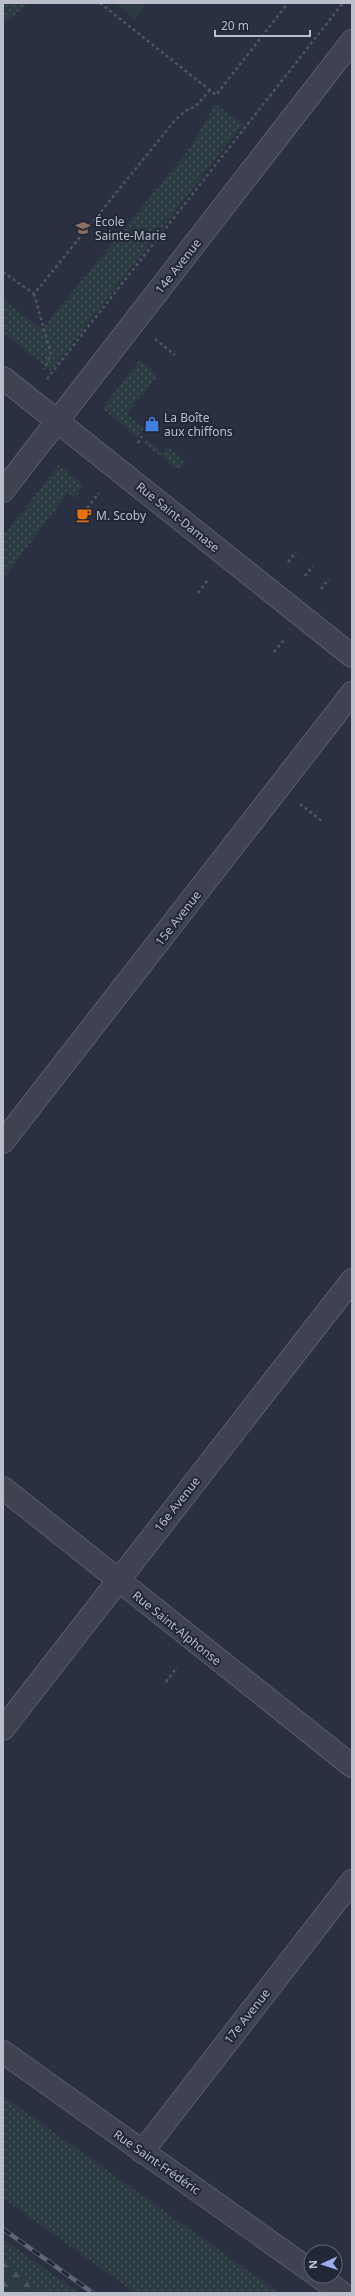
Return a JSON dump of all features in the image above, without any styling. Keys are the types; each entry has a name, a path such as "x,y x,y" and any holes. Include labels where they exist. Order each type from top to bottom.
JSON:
{"street":[{"name":"14e Avenue","path":"3,491 352,41"},
{"name":"Rue Saint-Damase","path":"3,378 352,656"},
{"name":"15e Avenue","path":"3,1142 352,693"},
{"name":"16e Avenue","path":"3,1729 352,1280"},
{"name":"Rue Saint-Alphonse","path":"3,1488 352,1766"},
{"name":"17e Avenue","path":"142,2152 352,1881"},
{"name":"Rue Saint-Frédéric","path":"3,2052 303,2265"},
{"path":"329,2284 342,2293"}],"path":[{"path":"100,3 216,96 288,3"},
{"path":"52,373 343,3"},
{"path":"34,294 176,119 187,110 195,107 210,90"},
{"path":"3,272 34,294 51,354 44,369"},
{"path":"138,443 142,436"},
{"path":"87,508 99,493"},
{"path":"288,562 296,552"},
{"path":"305,576 313,566"},
{"path":"322,589 329,579"},
{"path":"198,593 208,580"},
{"path":"274,652 284,640"},
{"path":"166,1682 177,1667"}],"green space":[{"path":"3,3 29,3 3,24"},
{"path":"114,3 147,3 135,19"},
{"path":"215,104 243,124 51,371 3,332 3,300 42,329 191,147"},
{"path":"140,360 158,375 127,414 144,428 137,437 102,408"},
{"path":"147,440 163,453 168,447 186,462 179,470 144,443"},
{"path":"59,465 84,485 75,498 68,493 3,579 3,536"},
{"path":"3,2096 279,2293 135,2293 3,2198"},
{"path":"3,2239 79,2293 46,2293 3,2262"},
{"path":"3,2262 46,2293 3,2293"}],"railway":[{"path":"3,2229 93,2293"}],"place":[{"name":"École Sainte-Marie","path":"83,228"},
{"name":"La Boîte aux chiffons","path":"152,424"},
{"name":"M. Scoby","path":"84,515"}]}
